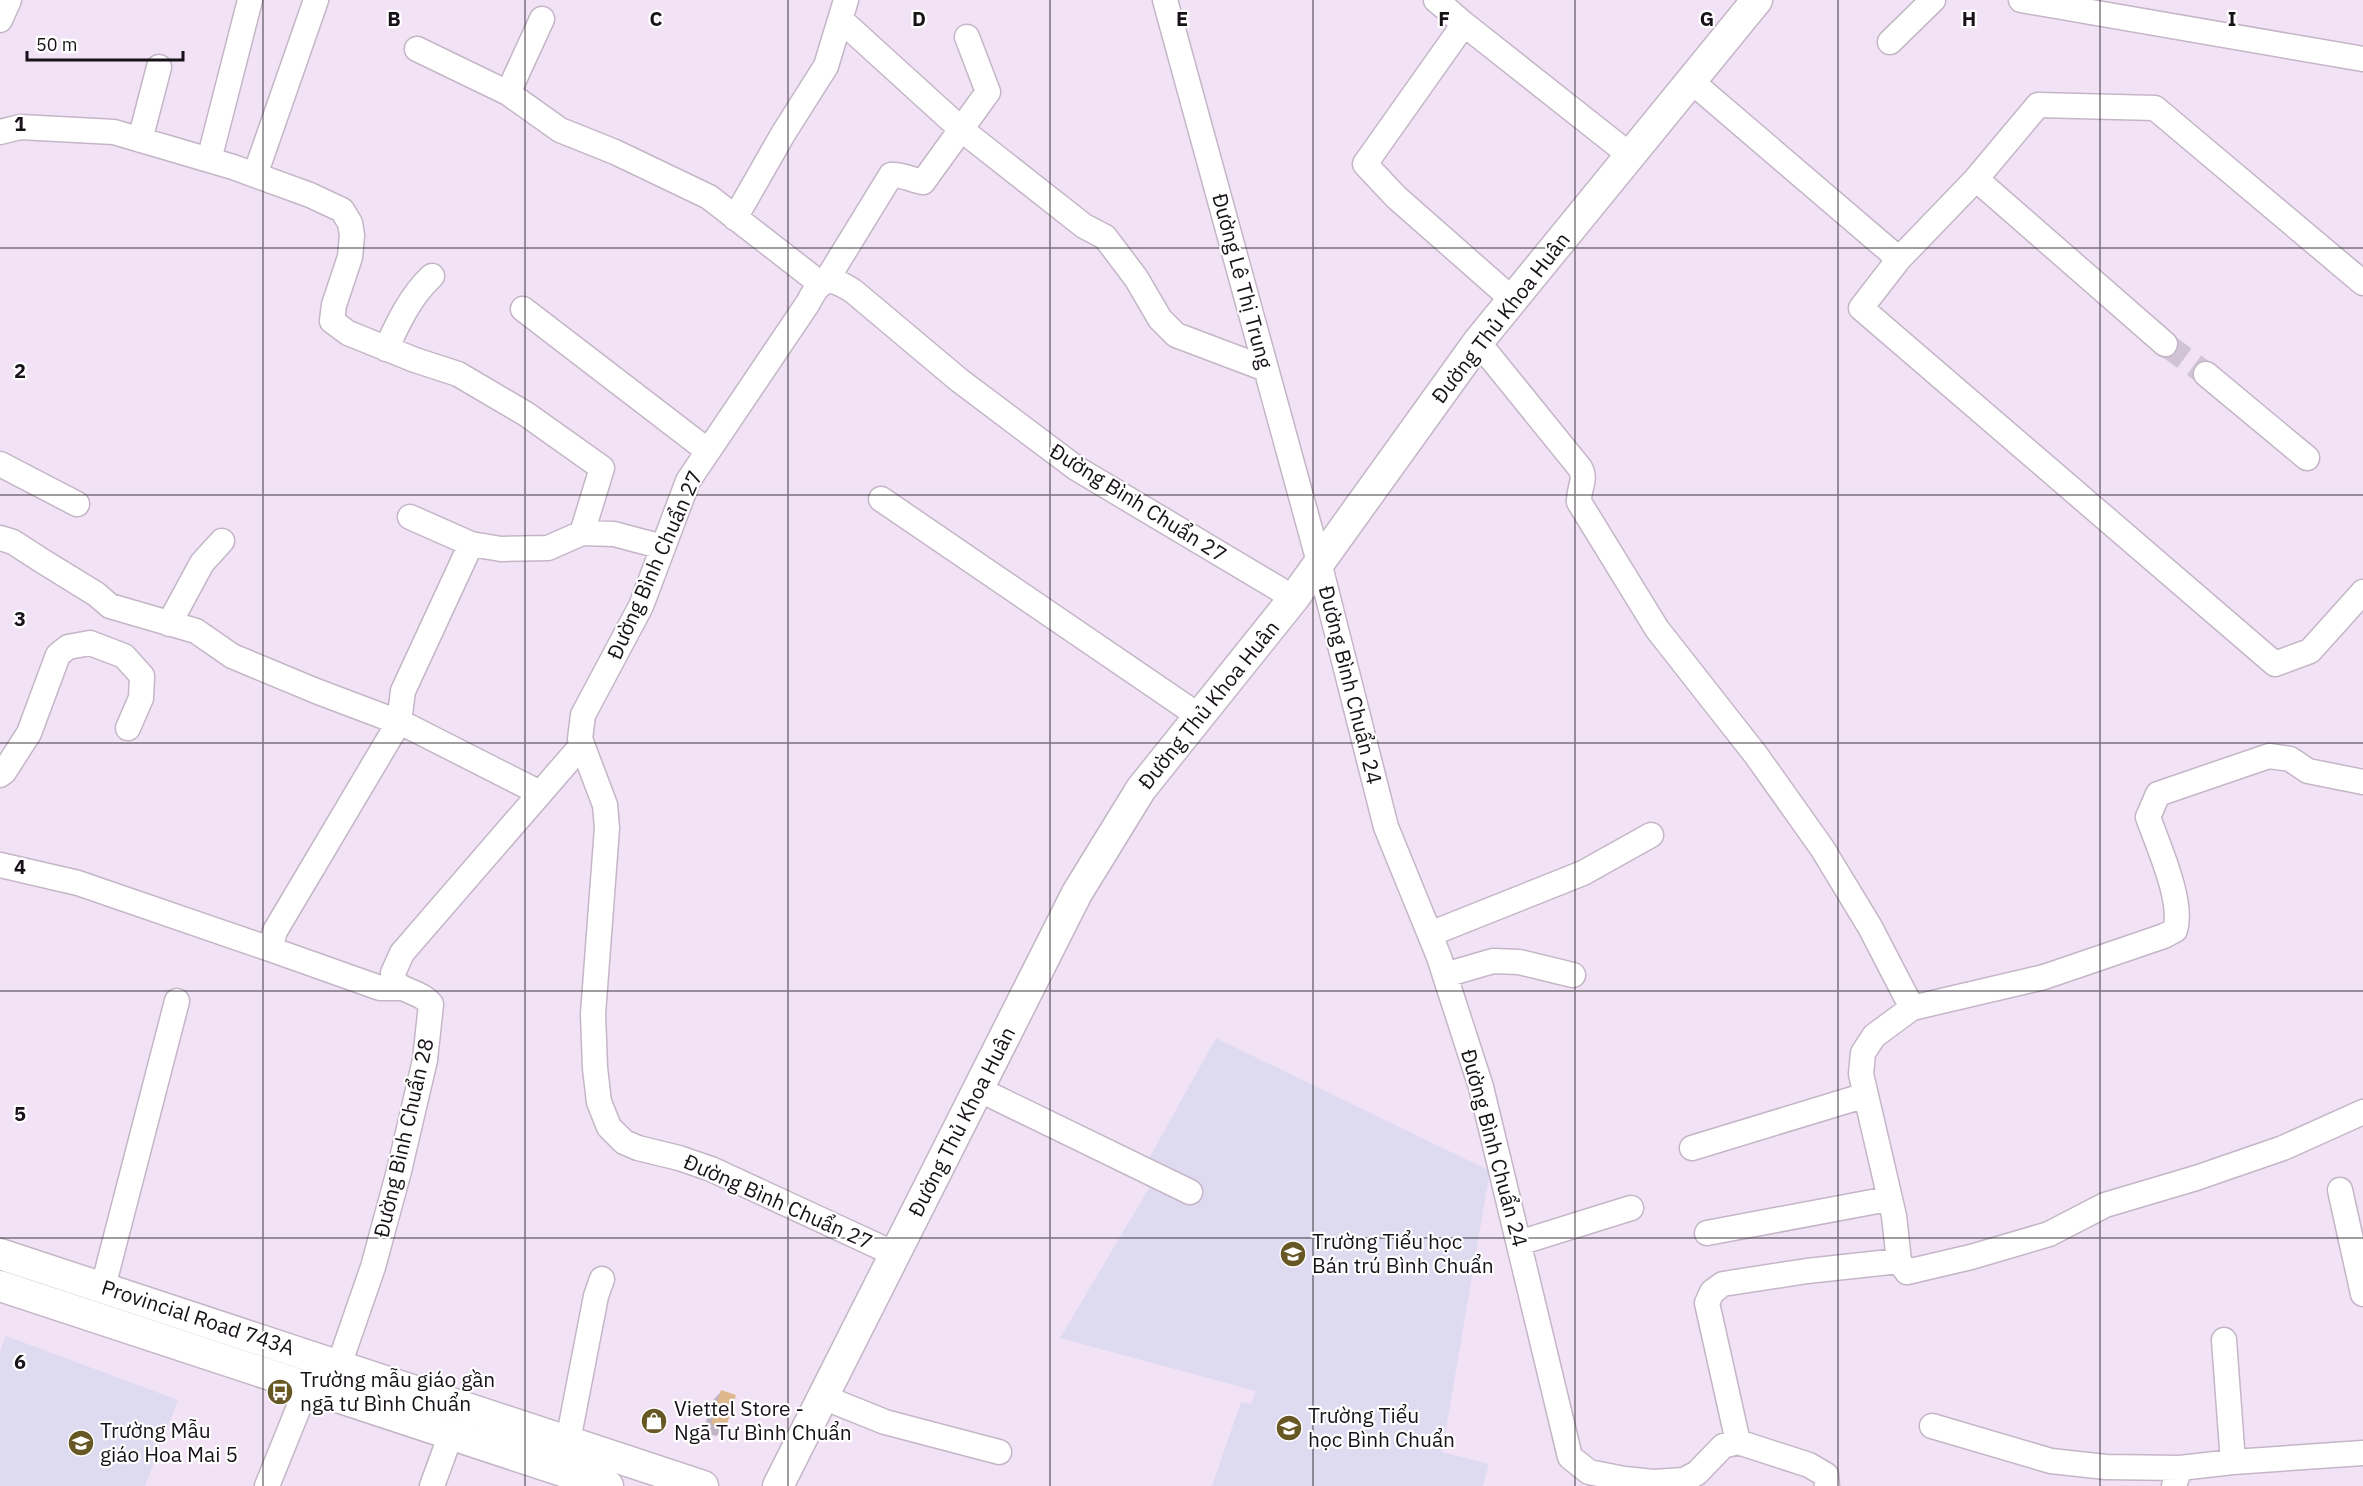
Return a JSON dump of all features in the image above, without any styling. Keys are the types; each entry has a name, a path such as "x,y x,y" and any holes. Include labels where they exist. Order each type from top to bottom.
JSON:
{"main road":[{"name":"Đường Thủ Khoa Huân","path":"778,1486 1077,893 1141,789 1294,598 1478,342 1755,1"},
{"name":"Provincial Road 743A","path":"6,1256 703,1486"},
{"path":"1,1289 6,1256"},
{"name":"Provincial Road 743A","path":"1,1289 307,1386 608,1486"}],"street":[{"path":"0,20 9,0"},
{"path":"209,160 250,0"},
{"path":"255,175 316,0"},
{"name":"Đường Lê Thị Trung","path":"1166,0 1319,562"},
{"path":"1436,0 1631,156"},
{"path":"1890,42 1933,0"},
{"path":"2021,0 2363,59"},
{"path":"735,218 783,134 826,66 843,10 962,130 1084,226 1105,237 1136,278 1160,319 1176,335 1266,369"},
{"path":"508,93 542,19"},
{"path":"1464,24 1365,164 1396,197 1513,300"},
{"path":"417,49 508,93 560,130 615,152 709,197 824,283 891,175 900,174 910,180 923,182 988,92 967,37"},
{"path":"140,140 159,67"},
{"path":"1691,81 1899,259"},
{"path":"2363,283 2155,108 2038,105 1976,179 1899,259 1861,308 2276,664 2310,651 2363,592"},
{"path":"0,132 20,127 114,132 255,175 310,195 342,210 350,223 352,236 350,257 334,305 332,321 348,333 458,374 526,414 602,468 582,533"},
{"path":"1976,179 2165,344"},
{"path":"387,349 399,321 432,276"},
{"name":"Đường Bình Chuẩn 27","path":"895,1254 711,1168 638,1149 624,1142 609,1127 599,1102 593,1014 608,828 605,805 580,739 584,716 641,606 688,481 808,303 816,287 824,283 838,282 853,291 959,380 1076,468 1294,598"},
{"path":"523,309 708,451"},
{"path":"1478,342 1584,474 1583,484 1578,494 1579,502 1657,629 1756,755 1822,848 1870,927 1912,1008"},
{"path":"2206,374 2307,458"},
{"path":"0,464 77,504"},
{"path":"881,499 1199,716"},
{"path":"410,517 471,544 501,549 549,548 582,533 614,534 663,547"},
{"path":"0,538 13,543 53,567 96,594 110,606 196,631 232,656 316,692 399,722 540,793"},
{"path":"169,624 202,563 222,541"},
{"path":"270,949 275,931 399,722 403,691 471,544"},
{"name":"Đường Bình Chuẩn 24","path":"1319,562 1386,827 1445,975 1481,1088 1570,1457 1589,1472 1654,1482 1684,1480 1697,1473 1723,1446 1738,1442"},
{"path":"0,775 29,732 58,655 68,647 90,643 124,656 142,676 141,698 128,728"},
{"path":"400,988 393,978 402,953 582,745"},
{"path":"2363,782 2308,771 2290,759 2269,756 2158,794 2148,817 2177,903 2178,920 2175,930 2164,936 2044,977 1912,1008 1874,1036 1863,1053 1862,1074 1888,1199 1894,1216 1899,1261 1906,1272 1971,1257 2049,1234 2105,1205 2196,1178 2283,1148 2363,1112"},
{"path":"1430,934 1582,873 1651,835"},
{"path":"0,865 78,883 380,988 400,988"},
{"path":"1445,975 1494,961 1519,962 1572,975"},
{"name":"Đường Bình Chuẩn 28","path":"339,1365 385,1225 425,1060 431,1004 426,998 400,988"},
{"path":"103,1287 177,1001"},
{"path":"978,1089 1190,1192"},
{"path":"1692,1148 1866,1095"},
{"path":"2340,1190 2363,1294"},
{"path":"1707,1233 1888,1199"},
{"path":"1519,1243 1631,1208"},
{"path":"1827,1486 1826,1475 1809,1465 1738,1442 1707,1303 1712,1292 1723,1284 1807,1271 1899,1261"},
{"path":"568,1441 596,1296 602,1279"},
{"path":"2224,1340 2233,1462"},
{"path":"267,1486 307,1386"},
{"path":"824,1397 885,1422 999,1452"},
{"path":"1932,1426 2051,1461 2177,1477 2233,1462 2363,1453"},
{"path":"432,1486 451,1434"}],"shaded area":[{"name":"Trường Tiểu học Bán trú Bình Chuẩn","path":"1216,1038 1490,1171 1442,1452 1489,1464 1483,1486 1212,1486 1241,1402 1251,1404 1256,1391 1060,1338 1161,1168 1148,1160"},
{"name":"Trường Mẫu giáo Hoa Mai 5","path":"6,1336 178,1400 145,1486 0,1486 0,1351"}],"building":[{"path":"721,1390 736,1395 726,1428 711,1424"}],"tunnel":[{"path":"2165,344 2206,374"}],"place":[{"name":"Trường Tiểu học Bán trú Bình Chuẩn","path":"1293,1254"},
{"name":"Trường mẫu giáo gần ngã tư Bình Chuẩn","path":"280,1392"},
{"name":"Viettel Store - Ngã Tư Bình Chuẩn","path":"654,1421"},
{"name":"Trường Tiểu học Bình Chuẩn","path":"1289,1428"},
{"name":"Trường Mẫu giáo Hoa Mai 5","path":"81,1443"}]}
